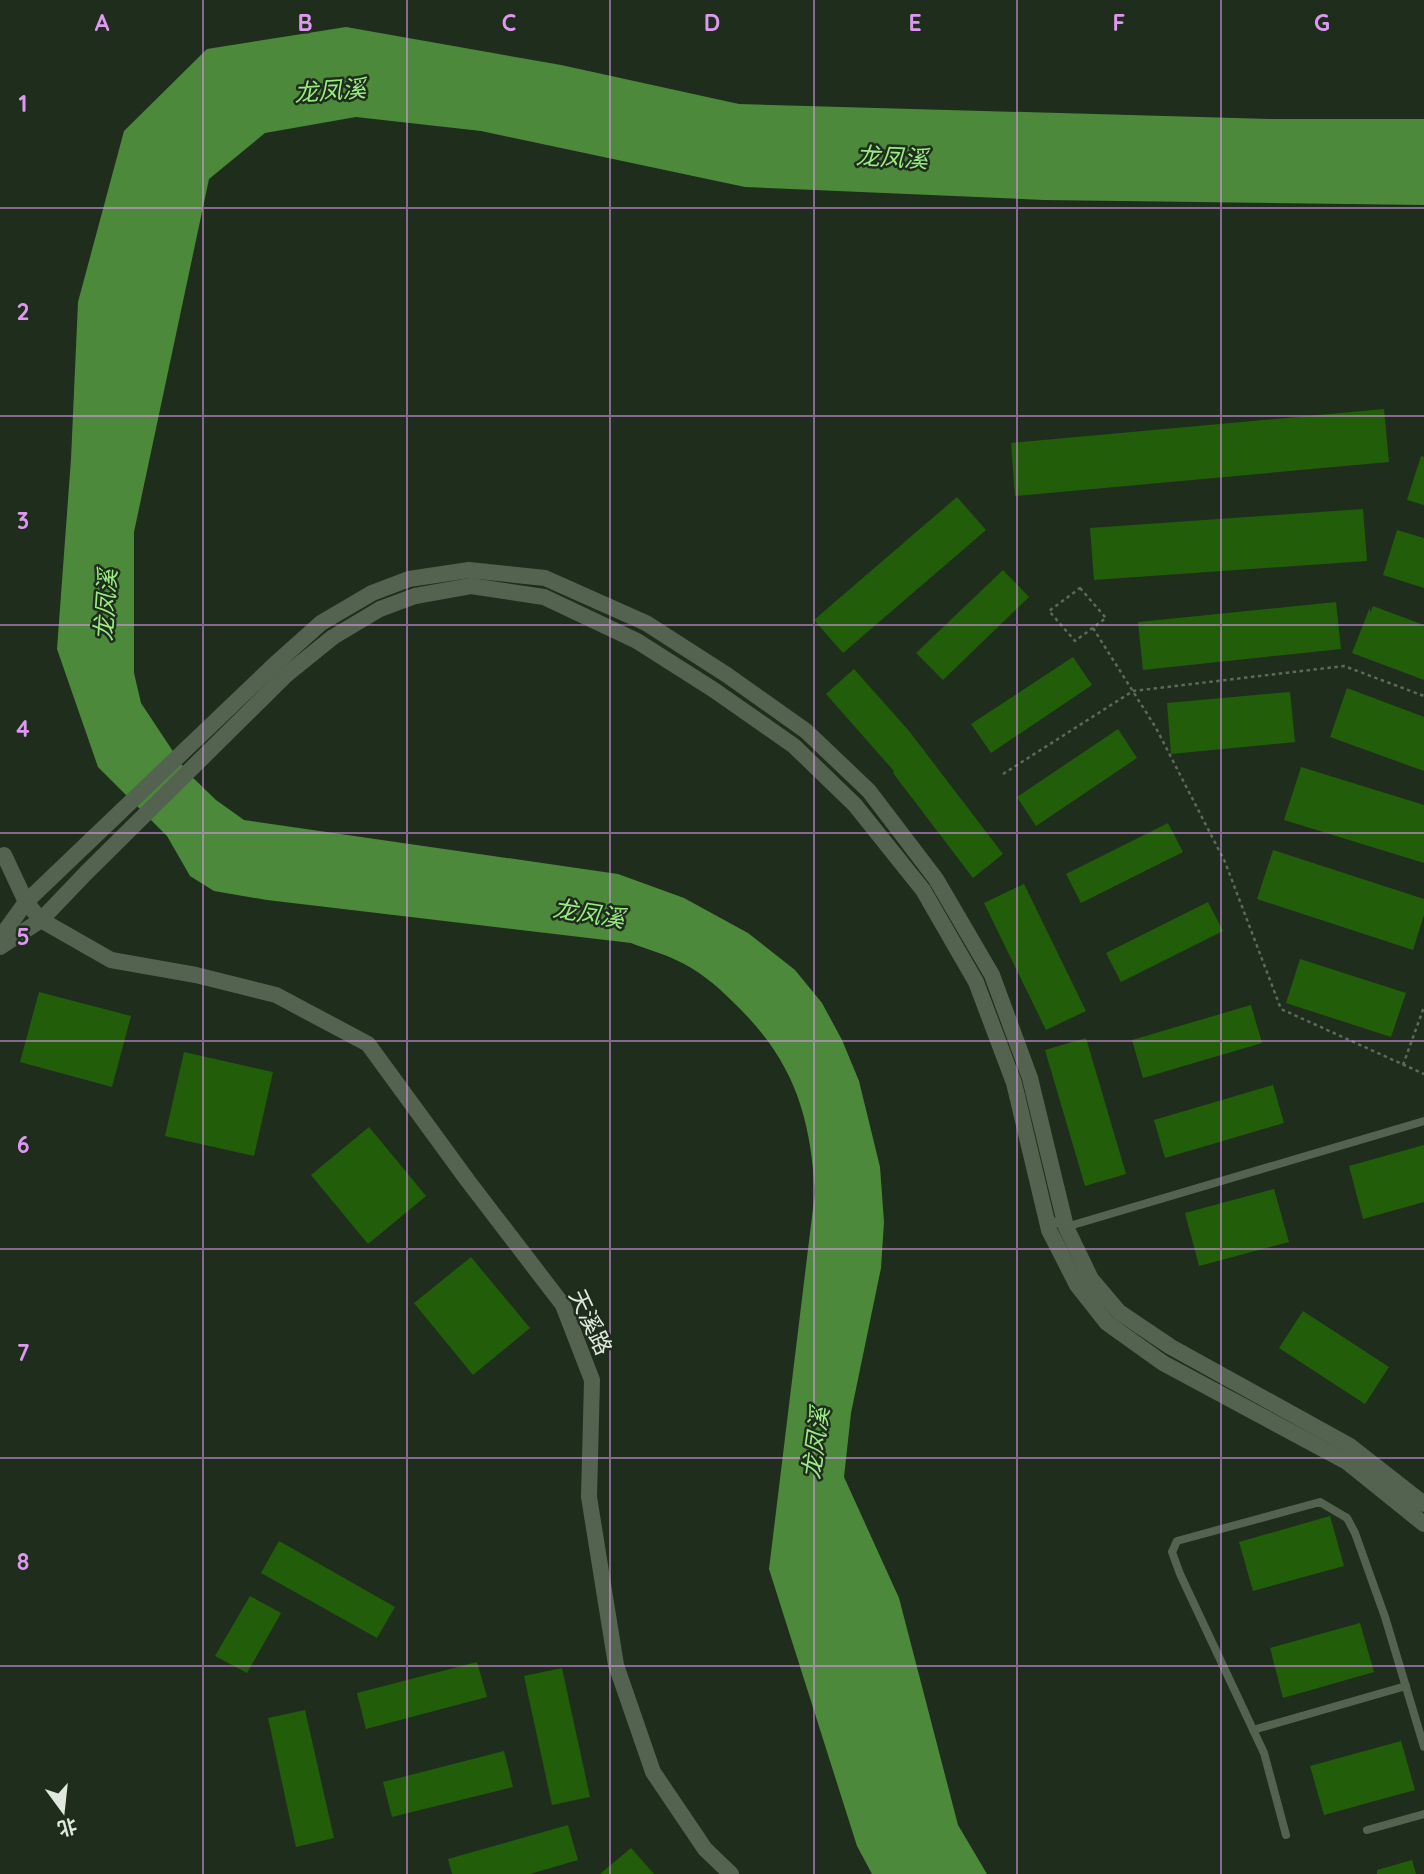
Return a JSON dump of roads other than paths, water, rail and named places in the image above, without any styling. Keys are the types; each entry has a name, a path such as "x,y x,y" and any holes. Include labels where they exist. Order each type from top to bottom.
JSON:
{"street":[{"path":"0,938 26,902 321,623 372,593 409,579 469,570 545,578 646,624 727,675 806,731 869,791 936,879 992,975 1030,1078 1066,1227 1091,1279 1119,1312 1171,1348 1350,1446 1424,1504"},
{"path":"0,947 41,920 286,675 332,637 380,609 415,596 471,586 544,597 637,640 794,746 855,805 923,890 976,982 1014,1083 1049,1230 1077,1285 1107,1323 1163,1363 1347,1462 1424,1524"},
{"path":"4,855 26,902 41,920"},
{"name":"天溪路","path":"41,920 111,960 196,975 276,995 368,1044 563,1305 592,1380 589,1497 616,1665 653,1772 705,1849 731,1874"}],"lane":[{"path":"1046,1218 1066,1227 1424,1121"},
{"path":"1057,1245 1066,1227"},
{"path":"1286,1835 1264,1753 1180,1574 1172,1552 1177,1541 1320,1502 1347,1518 1385,1617 1424,1747"},
{"path":"1253,1730 1406,1686"},
{"path":"1367,1830 1424,1814"}],"water":[{"name":"龙凤溪","path":"346,27 561,65 739,104 1270,119 1424,119 1424,205 1044,200 745,187 481,131 356,117 265,133 209,179 134,532 134,673 141,703 186,771 216,800 244,820 618,874 684,898 748,933 795,970 822,1003 842,1040 859,1081 880,1167 884,1222 881,1268 851,1413 844,1477 899,1598 958,1825 987,1874 872,1874 857,1846 769,1569 815,1192 802,1111 794,1088 770,1044 753,1022 706,978 671,958 631,943 267,900 214,891 190,876 167,836 98,767 57,649 71,459 78,302 124,131 207,49"}]}
